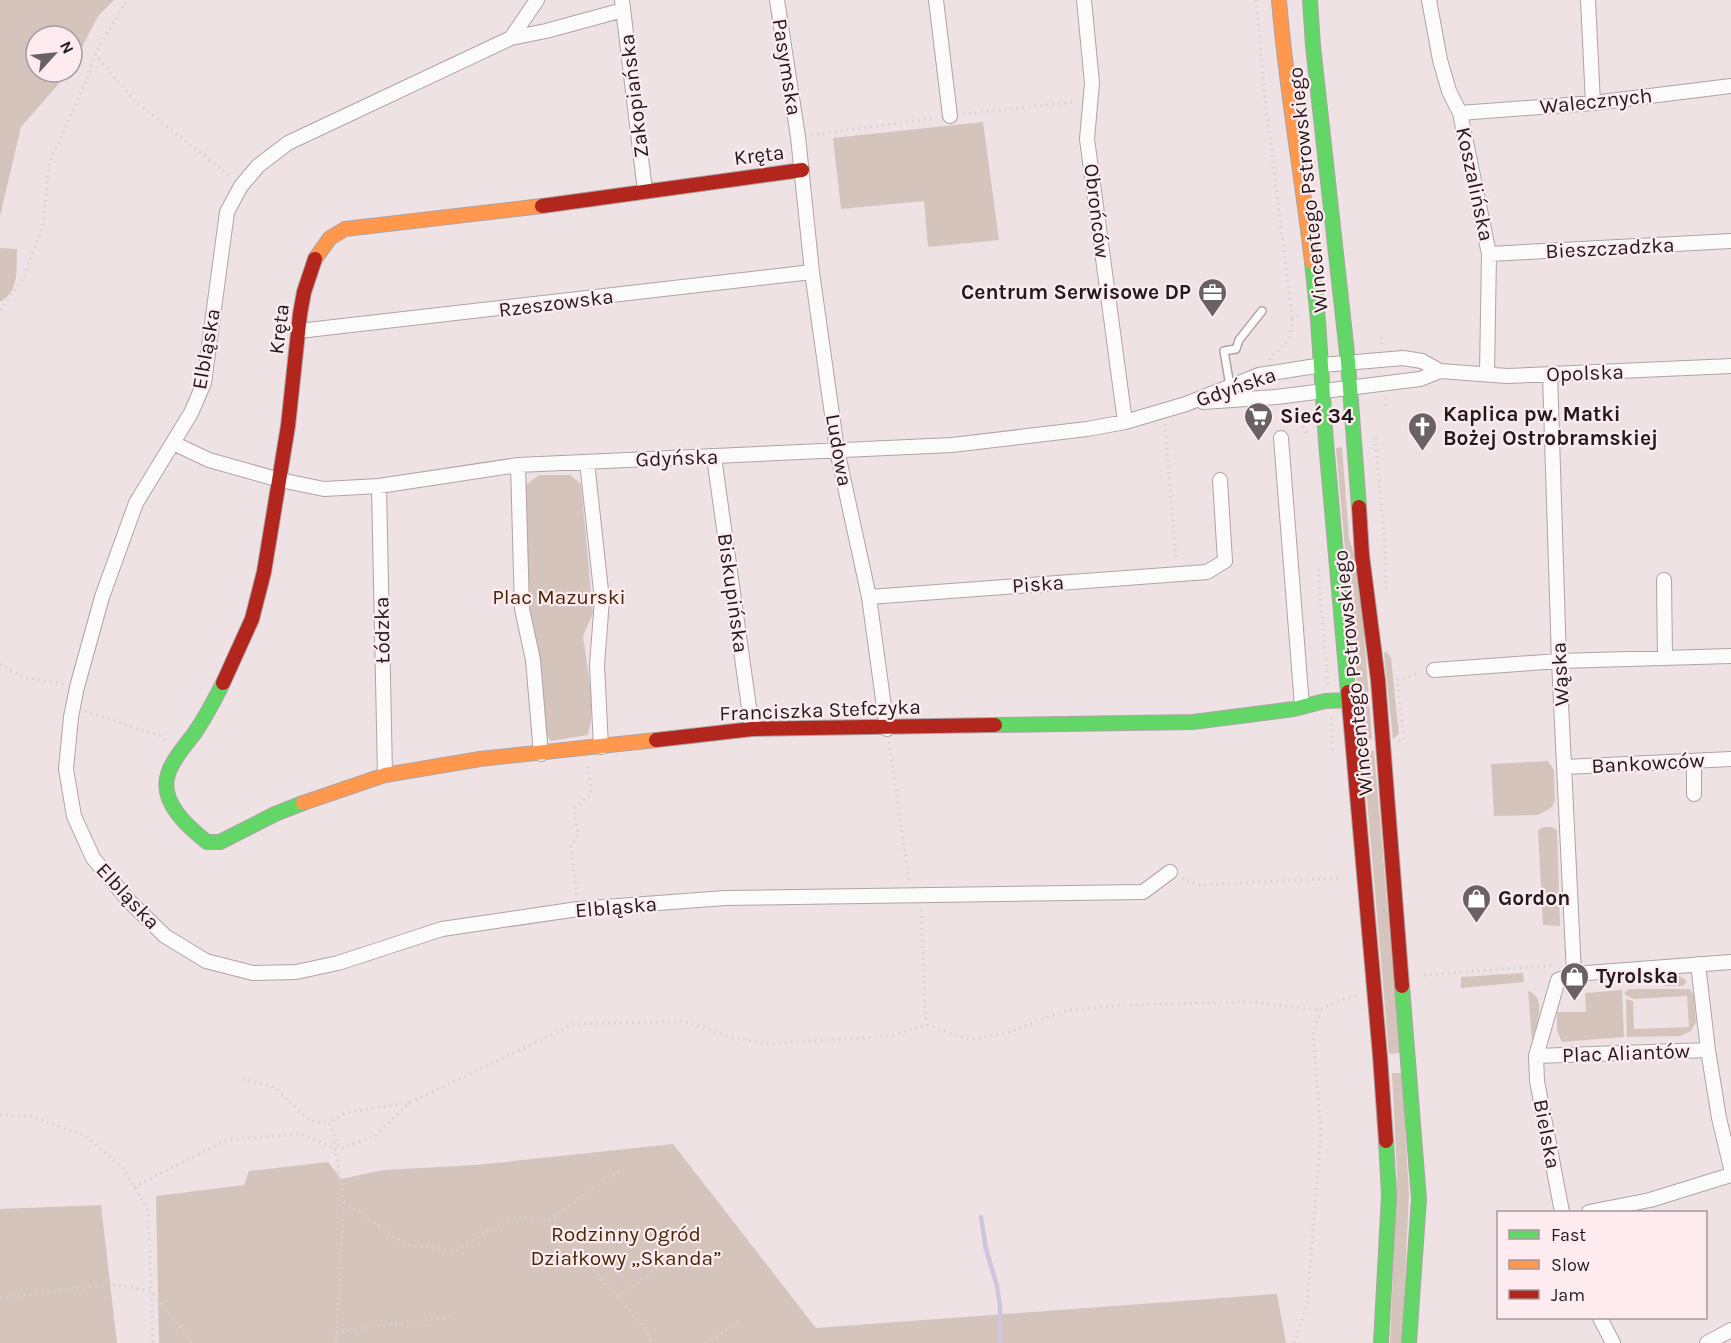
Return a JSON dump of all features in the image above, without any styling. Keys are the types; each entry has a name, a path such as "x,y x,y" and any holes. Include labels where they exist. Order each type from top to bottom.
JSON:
{"main road":[{"name":"Wincentego Pstrowskiego","path":"1279,0 1283,47 1303,185 1322,365 1380,1056 1389,1195 1381,1343"},
{"name":"Wincentego Pstrowskiego","path":"1310,0 1313,46 1348,362 1362,555 1369,600 1383,744 1419,1199 1409,1343"},
{"name":"Kręta","path":"233,835 220,842 207,842 192,830 174,808 167,793 167,773 204,717 247,630 267,562 306,277 316,253 333,233 345,229 555,204 802,170"},
{"name":"Franciszka Stefczyka","path":"233,835 316,797 385,775 480,759 752,729 887,729 1193,722 1294,709 1329,701 1349,700"},
{"path":"1380,1056 1388,1062 1397,1063 1404,1060 1408,1051"}],"street":[{"path":"511,38 537,0"},
{"name":"Pasymska","path":"777,0 802,170"},
{"path":"936,0 950,116"},
{"name":"Obrońców","path":"1084,0 1092,83 1087,139 1125,422"},
{"name":"Koszalińska","path":"1429,0 1446,81 1460,113 1489,254 1487,373"},
{"path":"1588,0 1593,103"},
{"name":"Elbląska","path":"623,5 546,31 511,38 288,143 258,166 241,186 227,212 204,383 191,413 136,503 102,597 77,687 71,717 66,770 74,816 93,858 128,900 165,936 206,961 253,973 296,972 338,963 442,929 578,909 725,898 1143,892 1170,872"},
{"name":"Zakopiańska","path":"623,5 645,191"},
{"name":"Walecznych","path":"1460,113 1593,103 1731,86"},
{"name":"Ludowa","path":"802,170 812,272 837,450 869,597 887,729"},
{"name":"Bieszczadzka","path":"1489,254 1731,241"},
{"name":"Rzeszowska","path":"299,331 812,272"},
{"name":"Opolska","path":"1322,365 1403,358 1422,361 1440,371"},
{"name":"Gdyńska","path":"173,443 209,460 280,480 324,489 379,486 518,465 952,445 1087,429 1125,422 1186,404 1259,375 1322,365"},
{"name":"Opolska","path":"1349,388 1420,379 1440,371 1507,376 1731,366"},
{"name":"Wąska","path":"1550,375 1559,661 1574,968"},
{"name":"Gdyńska","path":"1186,404 1276,397 1323,389 1349,388"},
{"path":"1281,438 1302,706"},
{"name":"Biskupińska","path":"714,457 752,729"},
{"path":"587,462 602,600 597,665 601,747"},
{"path":"518,465 522,609 533,660 541,754"},
{"name":"Piska","path":"869,597 1207,572 1225,561 1220,480"},
{"name":"Łódzka","path":"379,486 385,775"},
{"path":"1664,580 1665,658"},
{"path":"1434,670 1559,661 1731,656"},
{"name":"Bankowców","path":"1565,767 1731,759"},
{"path":"1694,762 1694,794"},
{"path":"1574,968 1731,962"},
{"name":"Plac Aliantów","path":"1574,968 1558,981 1536,1056 1708,1050 1698,964"},
{"path":"1708,1050 1719,1118 1731,1168"},
{"name":"Bielska","path":"1536,1056 1537,1081 1562,1211"},
{"path":"1594,1211 1650,1200 1731,1175"},
{"path":"1601,1319 1613,1343"},
{"path":"1707,1343 1731,1330"}],"lane":[{"path":"1230,387 1224,351 1236,349 1239,340 1262,311"}],"path":[{"path":"0,310 24,277 43,225 49,163 89,75 95,54 127,0"},
{"path":"1256,0 1265,97 1292,317 1290,338 1270,357 1272,373"},
{"path":"95,54 135,100 241,186"},
{"path":"798,137 950,116 1077,102 1092,83"},
{"path":"1292,317 1317,313"},
{"path":"1276,397 1278,409 1289,412 1299,420 1308,438"},
{"path":"1164,410 1177,574"},
{"path":"1375,438 1385,544 1386,600"},
{"path":"1318,565 1333,749 1353,747"},
{"path":"0,664 22,677 77,687"},
{"path":"1383,744 1404,740 1397,680 1434,670"},
{"path":"89,713 161,736 182,752"},
{"path":"887,729 916,896 926,1025"},
{"path":"578,909 572,847 578,836 574,808 591,794 585,749"},
{"path":"1170,872 1199,885 1343,878"},
{"path":"1424,975 1574,968"},
{"path":"243,1079 274,1087 310,1122 329,1123 347,1112 409,1103 574,1024 684,1021 727,1036 766,1044 891,1036 926,1025 969,1039 1005,1034 1064,1011 1121,1005 1254,1002 1320,1010 1340,1000 1374,994"},
{"path":"1294,1343 1307,1305 1321,1131 1313,1034 1320,1010"},
{"path":"334,1138 340,1149 375,1136 409,1103"},
{"path":"0,1115 31,1116 86,1136 123,1168 148,1210 153,1343"},
{"path":"329,1123 334,1138 344,1202 336,1343"},
{"path":"134,1187 227,1140 301,1134 336,1149"},
{"path":"344,1202 407,1245 457,1250 510,1218 549,1220 622,1167"},
{"path":"549,1220 644,1328 652,1343"},
{"path":"617,1297 680,1252"},
{"path":"0,1298 110,1284 151,1291 193,1343"},
{"path":"336,1332 450,1317"},
{"path":"706,1343 740,1321"}],"green space":[{"path":"0,0 114,0 98,16 84,43 84,24 24,24 24,84 59,84 21,127 0,216"},
{"path":"983,122 999,240 928,247 924,201 841,209 833,138"},
{"path":"0,248 17,249 14,286 0,302"},
{"path":"1342,447 1349,538 1357,564 1361,593 1372,739 1362,741 1336,448"},
{"name":"Plac Mazurski","path":"539,475 570,475 581,484 593,613 583,636 592,699 588,735 551,741 544,732 526,592 523,496 527,484"},
{"path":"1386,651 1391,658 1399,734 1393,739 1384,654"},
{"path":"1374,751 1400,1053 1389,1054 1363,752"},
{"path":"1548,761 1554,770 1555,801 1551,808 1538,815 1494,816 1491,764"},
{"path":"1544,827 1557,830 1560,926 1543,925 1538,830"},
{"path":"1523,973 1524,982 1461,988 1461,977"},
{"path":"1663,974 1680,976 1687,982 1682,986 1664,986"},
{"path":"1630,989 1690,989 1694,995 1696,1022 1691,1031 1680,1036 1627,1037 1626,999 1633,1001 1634,1029 1689,1027 1687,996 1634,999 1625,995 1625,992"},
{"path":"1622,990 1624,1037 1562,1042 1557,1031 1557,1012 1586,1012 1585,993"},
{"path":"1528,991 1538,1000 1539,1006 1538,1021 1532,1042"},
{"path":"1392,1073 1402,1073 1409,1195 1402,1343 1390,1343 1397,1174"},
{"name":"Rodzinny Ogród Działkowy „Skanda”","path":"673,1144 816,1328 1277,1294 1286,1343 159,1343 156,1196 244,1185 249,1171 328,1162 341,1179 383,1170 476,1165"},
{"path":"101,1205 117,1343 0,1343 0,1209"}],"waterway":[{"path":"981,1217 986,1249 997,1286 1000,1307 1000,1343"}],"traffic: fast":[{"path":"1310,0 1313,46 1348,362 1359,507"},
{"path":"1312,262 1348,692"},
{"path":"223,683 196,731 170,768 166,784 171,804 184,821 207,842 220,842 275,814 303,803"},
{"path":"995,725 1193,722 1294,709 1325,701 1349,700"},
{"path":"1402,986 1419,1199 1409,1343"},
{"path":"1381,1343 1389,1195 1386,1141"}],"traffic: slow":[{"path":"1279,0 1312,262"},
{"path":"315,259 330,238 345,229 542,206"},
{"path":"303,803 385,775 480,759 656,740"}],"traffic: jam":[{"path":"542,206 802,170"},
{"path":"223,683 252,619 264,572 288,426 300,314 304,292 315,259"},
{"path":"1359,507 1362,555 1378,680 1402,986"},
{"path":"1348,692 1386,1141"},
{"path":"656,740 752,729 995,725"}],"place":[{"name":"Centrum Serwisowe DP","path":"1212,318"},
{"name":"Sieć 34","path":"1259,442"},
{"name":"Kaplica pw. Matki Bożej Ostrobramskiej","path":"1422,452"},
{"name":"Gordon","path":"1477,924"},
{"name":"Tyrolska","path":"1575,1002"}]}
